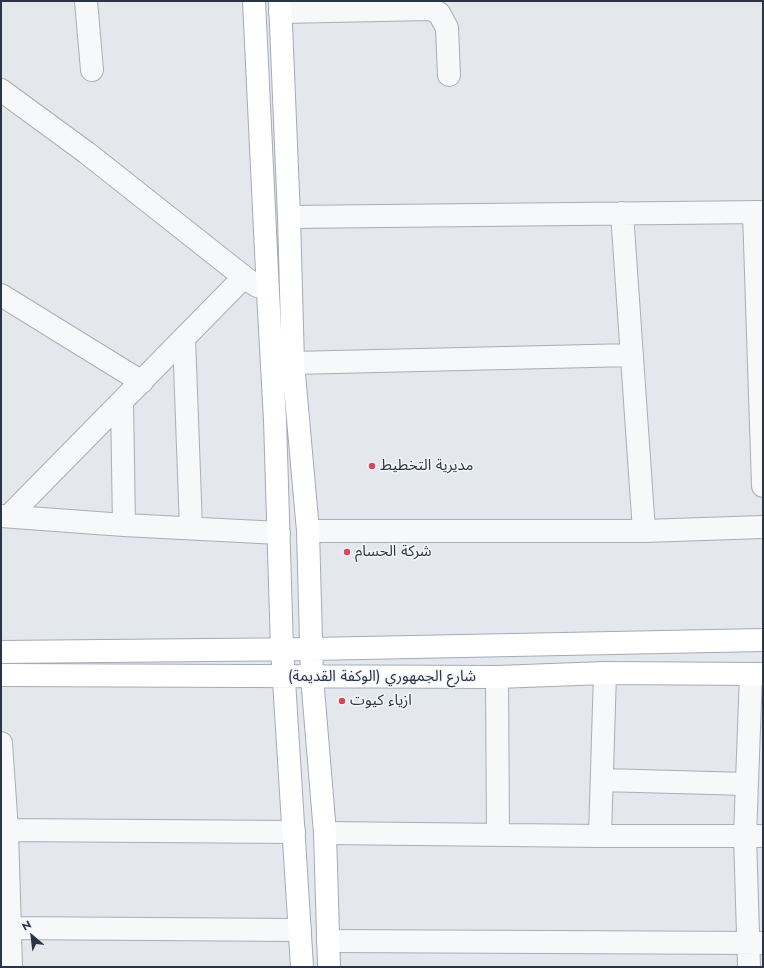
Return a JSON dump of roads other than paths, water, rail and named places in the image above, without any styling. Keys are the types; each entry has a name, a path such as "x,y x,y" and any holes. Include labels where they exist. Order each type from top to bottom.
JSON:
{"main road":[{"path":"254,1 275,420 282,649 302,967"},
{"path":"280,6 289,217 293,363 308,531 312,677 325,833 329,967"},
{"name":"شارع الجمهوري (الوكفة القديمة)","path":"1,652 282,649 763,640"},
{"name":"شارع الجمهوري (الوكفة القديمة)","path":"1,675 497,677 604,673 757,674"}],"street":[{"path":"86,1 92,70"},
{"path":"280,6 430,9 439,13 446,28 449,75"},
{"path":"1,90 87,154 244,277 268,293"},
{"path":"289,217 759,212 763,486"},
{"path":"622,213 644,531"},
{"path":"5,516 142,382 244,277"},
{"path":"1,295 142,382"},
{"path":"184,338 192,528"},
{"path":"293,363 632,355"},
{"path":"122,402 124,525"},
{"path":"5,516 124,525 279,533"},
{"path":"308,531 644,531 763,527"},
{"path":"600,836 604,673"},
{"path":"749,967 756,942 754,836 747,784 757,674"},
{"path":"497,677 498,835"},
{"path":"1,743 7,830 5,928 11,967"},
{"path":"602,780 747,784"},
{"path":"7,830 294,832"},
{"path":"325,833 754,836"},
{"path":"5,928 300,930"},
{"path":"328,941 756,942"}],"place":[{"name":"مديرية التخطيط","path":"372,466"},
{"name":"شركة الحسام","path":"347,552"},
{"name":"ازياء كيوت","path":"342,701"}]}
